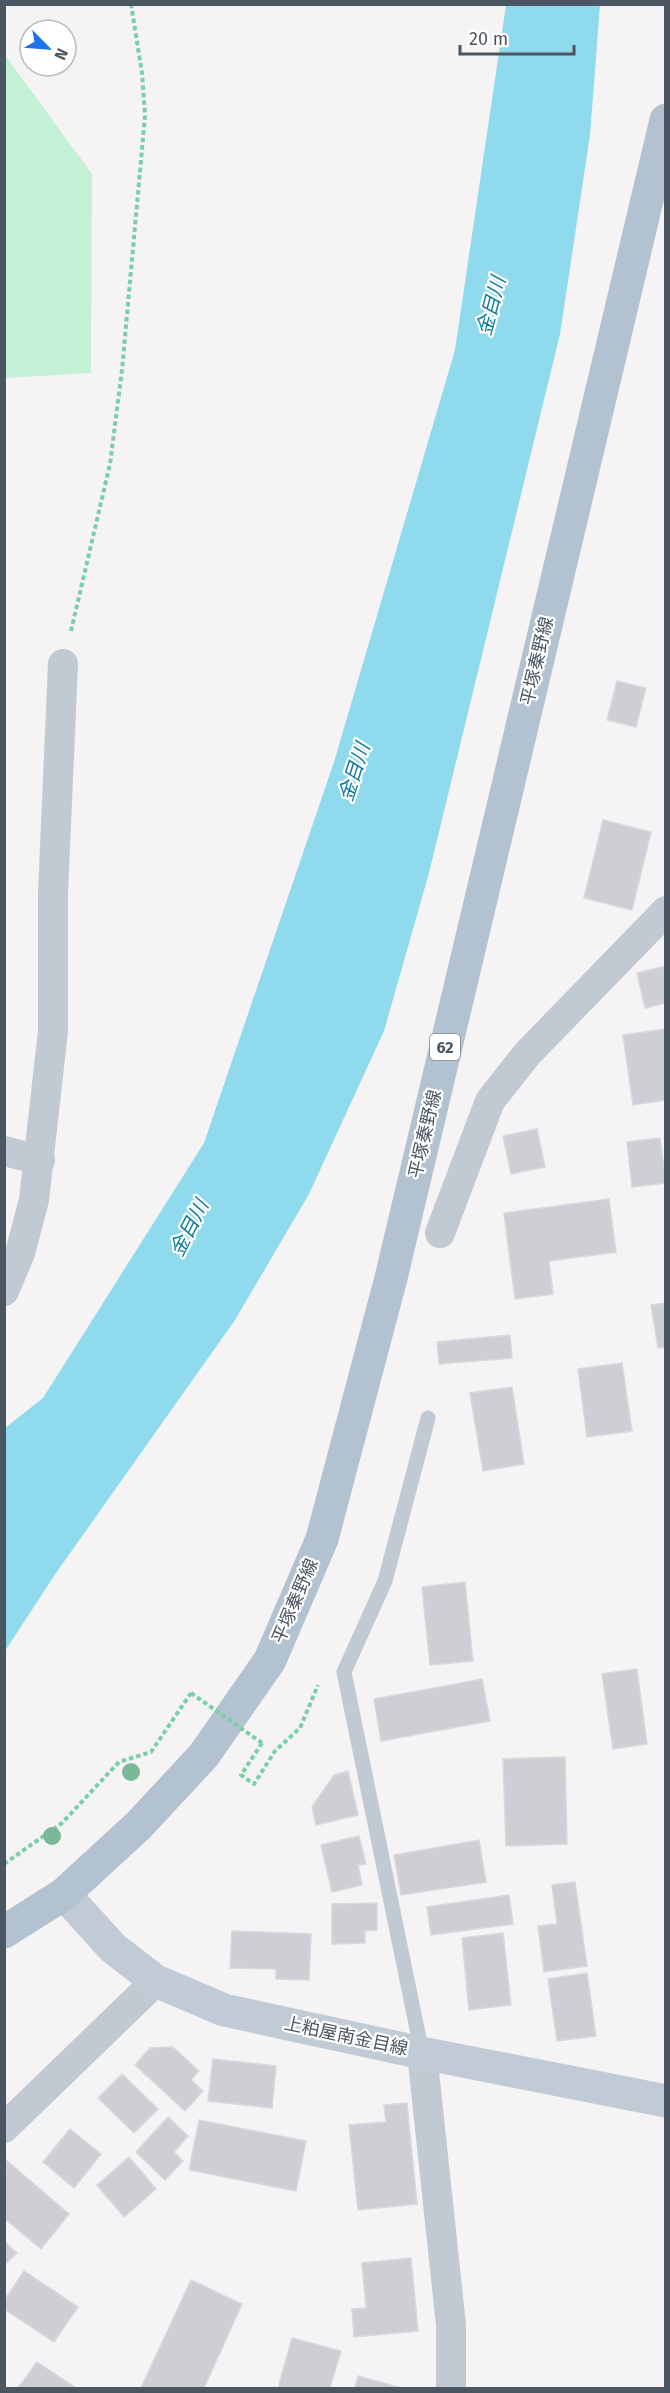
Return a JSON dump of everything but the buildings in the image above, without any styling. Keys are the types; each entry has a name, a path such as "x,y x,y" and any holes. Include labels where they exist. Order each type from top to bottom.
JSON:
{"main road":[{"name":"平塚秦野線","path":"4,1932 64,1894 139,1825 204,1755 270,1660 322,1539 391,1278 666,120"},
{"name":"上粕屋南金目線","path":"64,1894 113,1948 156,1981 224,2010 666,2101"}],"street":[{"path":"4,1291 20,1253 34,1200 53,1031 53,893 63,664"},
{"path":"440,1233 490,1101 527,1054 666,911"},
{"path":"4,1151 40,1160"},
{"path":"4,2128 156,1981"},
{"path":"422,2052 451,2325 451,2388"}],"lane":[{"path":"422,2052 344,1672 385,1581 428,1418"}],"path":[{"path":"63,664 110,464 122,370 145,116 142,73 131,4"},
{"path":"4,1864 62,1823 119,1762 151,1752 191,1693 262,1743 241,1775 254,1784 275,1751 300,1728 327,1664 344,1672"}],"green space":[{"path":"5,55 18,73 18,78 22,78 92,174 91,373 5,378"}],"water":[{"name":"金目川","path":"506,5 600,5 590,135 560,334 429,873 384,1031 309,1194 235,1320 56,1573 5,1651 5,1428 43,1398 204,1143 334,762 455,350"}]}
